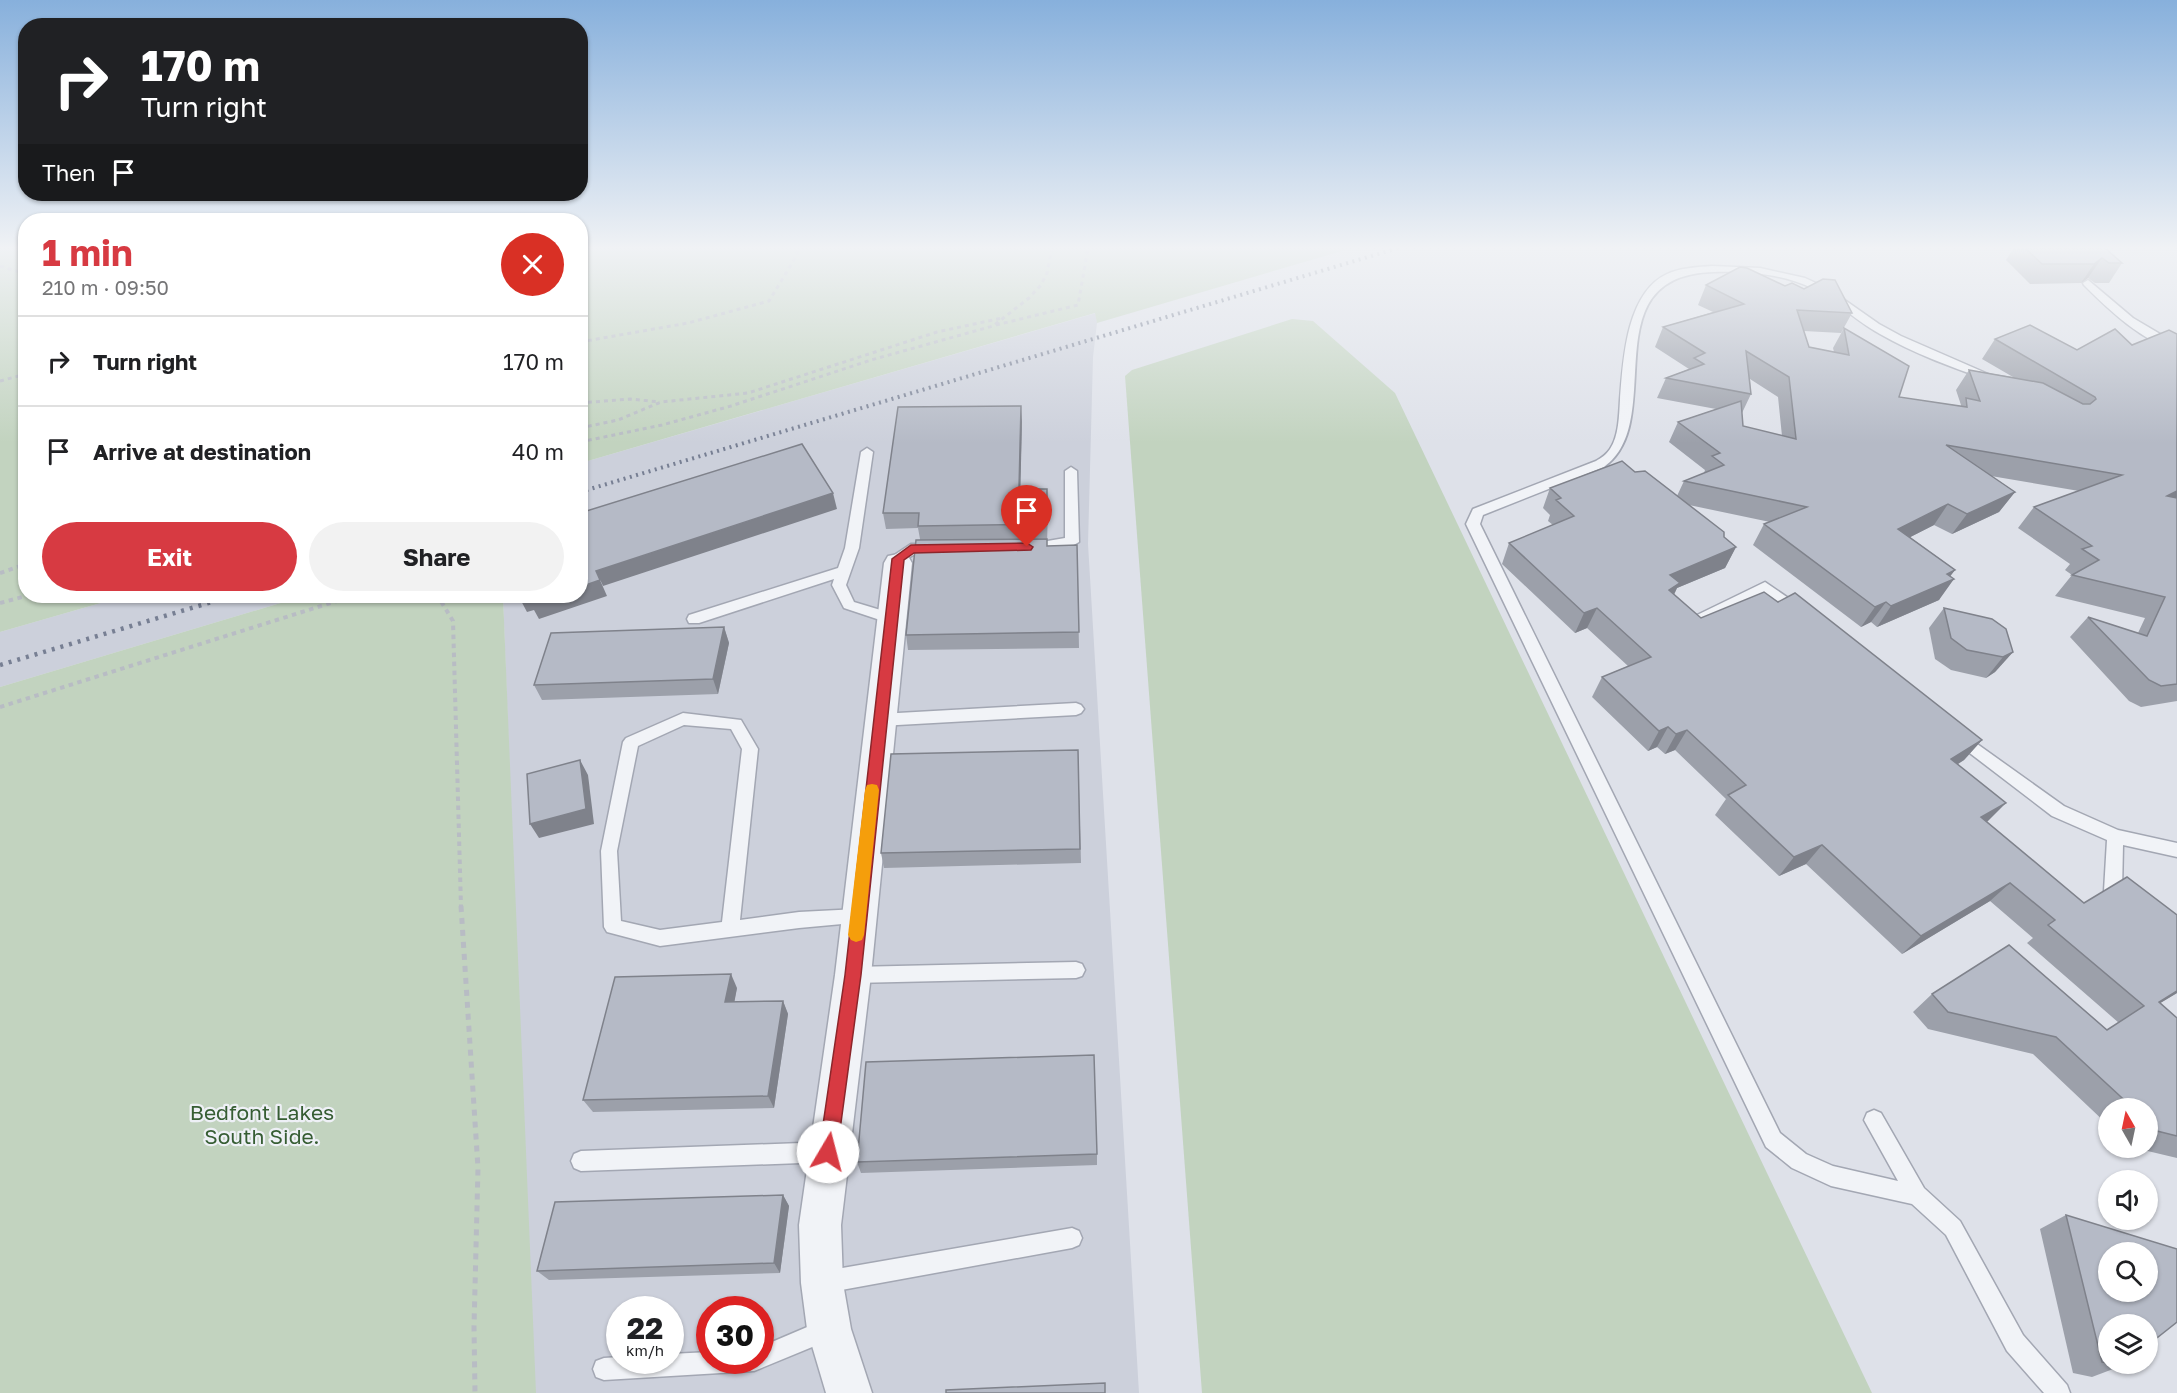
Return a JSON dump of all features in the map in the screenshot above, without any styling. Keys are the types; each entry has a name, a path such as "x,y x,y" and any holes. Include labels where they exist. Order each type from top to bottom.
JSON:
{"street":[{"path":"849,1393 829,1329 822,1283 820,1225 853,975 898,563"}],"lane":[{"path":"1640,313 1626,369 1623,430 1615,453 1600,464 1478,512 1473,524 1773,1140 1799,1161 1831,1176 1917,1195"},
{"path":"1855,313 1881,331 1919,351 2001,382"},
{"path":"2119,313 2136,327 2177,348"},
{"path":"867,452 852,548 839,585 849,605 892,619"},
{"path":"1027,547 1050,547 1072,542 1071,471"},
{"path":"898,563 898,559 911,549 946,548"},
{"path":"694,619 844,571"},
{"path":"1700,620 1765,587 1812,623"},
{"path":"880,720 1076,709"},
{"path":"730,929 750,749 736,724 683,719 631,742 609,851 613,927 660,938 730,929 800,920 858,917"},
{"path":"1944,725 2058,810 2115,836 2177,850"},
{"path":"2113,891 2115,836"},
{"path":"853,975 1076,970"},
{"path":"1874,1120 1917,1195 1953,1228 2015,1343 2059,1393"},
{"path":"580,1161 828,1152"},
{"path":"822,1283 1072,1238"},
{"path":"774,1352 829,1329"},
{"path":"604,1370 696,1364"}],"path":[{"path":"588,341 688,323 724,313"},
{"path":"993,326 1009,313"},
{"path":"588,440 662,425 731,406 881,357 1045,313"},
{"path":"588,402 617,399 646,399 661,402 748,393 835,363 937,332 1005,317"},
{"path":"0,381 18,376"},
{"path":"588,426 618,420 661,402"},
{"path":"0,573 18,567"},
{"path":"0,603 18,598"},
{"path":"0,707 48,694 331,603"},
{"path":"440,603 453,621 460,892 478,1168 474,1327 475,1393"}],"shaded area":[{"path":"1096,313 1088,544 1139,1393 533,1393 503,603 588,603 588,461"},
{"path":"101,603 281,603 0,687 0,632"}],"green space":[{"path":"0,313 18,313 18,603 101,603 0,632"},
{"path":"588,313 1095,313 588,461"},
{"path":"1095,313 1131,313 1097,323"},
{"path":"1292,319 1313,321 1395,393 1872,1393 1202,1393 1125,376 1132,370"},
{"name":"Bedfont Lakes South Side.","path":"281,603 503,603 536,1393 0,1393 0,687"}],"building":[{"path":"1712,313 1798,313 1809,347 1849,355 1844,328 1909,366 1899,397 1967,407 1966,398 1980,401 1969,370 2043,383 2083,404 2090,404 2096,399 1995,339 2030,325 2077,350 2115,329 2132,345 2169,330 2177,334 2177,491 2167,496 2177,498 2177,684 2161,686 2149,680 2088,617 2147,636 2165,597 2072,575 2099,560 2082,549 2092,546 2034,507 2122,475 1946,445 2015,492 1967,514 1948,504 1898,529 1955,570 1947,574 1954,579 1891,606 1886,602 1875,607 1764,524 1807,507 1684,481 1724,465 1712,456 1720,453 1678,422 1741,401 1743,426 1796,439 1789,377 1746,351 1751,394 1666,378 1704,364 1694,358 1705,353 1663,327"},
{"path":"1021,406 1019,489 1047,489 1047,524 918,526 919,513 883,513 898,407"},
{"path":"802,444 833,493 596,571 600,580 588,584 588,511"},
{"path":"1622,461 1635,472 1645,471 1724,532 1724,537 1736,547 1670,575 1680,583 1669,590 1701,618 1764,592 1778,602 1795,593 1982,740 1951,759 2006,803 1981,817 2084,903 2127,877 2177,915 2177,991 2159,1002 2177,1018 2177,1136 2158,1131 2158,1098 2122,1098 2056,1037 1948,1012 1932,994 2009,945 2107,1030 2144,1006 2048,925 2055,920 2010,883 1921,936 1822,845 1794,857 1728,795 1746,785 1687,730 1676,734 1668,727 1659,731 1602,677 1651,657 1597,608 1584,613 1509,543 1574,516 1556,500 1561,498 1550,488"},
{"path":"1047,539 1047,546 1077,545 1079,632 906,635 916,540"},
{"path":"1944,608 1992,619 2006,629 2013,652 2003,657 1967,650 1951,638"},
{"path":"724,627 713,679 534,685 551,633"},
{"path":"1078,750 1080,849 881,853 891,754"},
{"path":"580,760 586,809 530,824 527,774"},
{"path":"731,974 725,1002 783,1001 768,1096 583,1100 615,977"},
{"path":"1094,1055 1097,1154 857,1162 866,1062"},
{"path":"783,1195 774,1263 537,1271 555,1202"},
{"path":"2066,1215 2098,1225 2098,1230 2115,1230 2154,1242 2098,1242 2098,1302 2158,1302 2158,1243 2177,1249 2177,1322 2158,1337 2158,1314 2098,1314 2098,1346"},
{"path":"1105,1383 1105,1393 946,1393 946,1390"}],"railway":[{"path":"588,490 1180,313"},
{"path":"0,665 208,603"}],"slow traffic":[{"path":"856,935 872,790"}],"route":[{"path":"828,1152 853,975 898,559 911,549 1027,547"}]}
